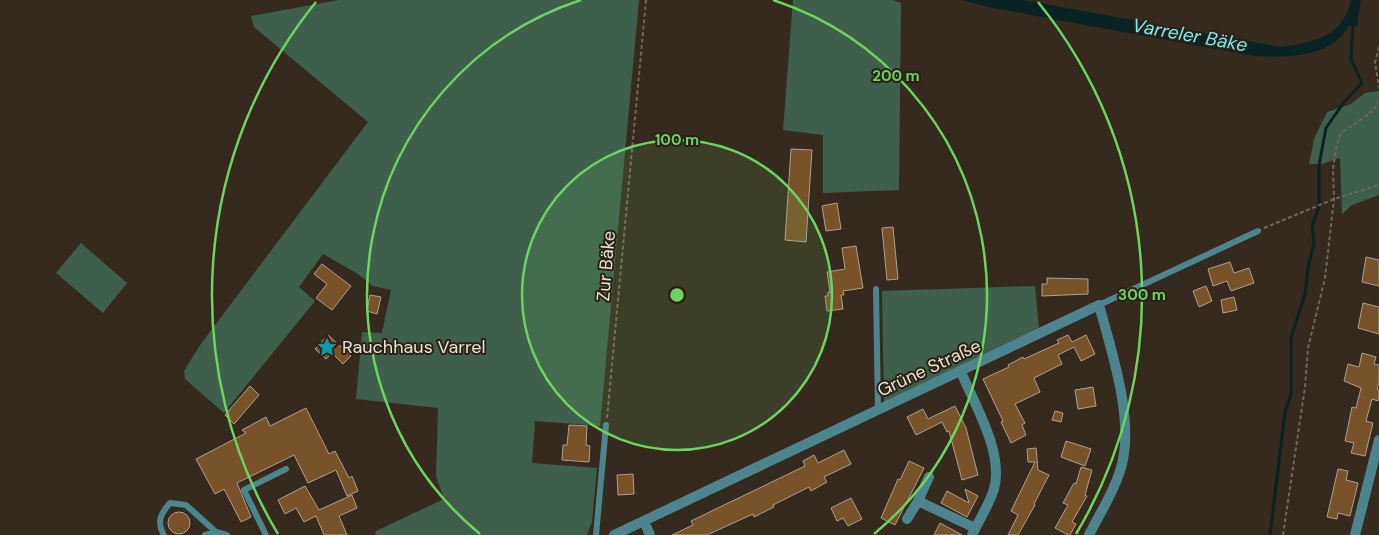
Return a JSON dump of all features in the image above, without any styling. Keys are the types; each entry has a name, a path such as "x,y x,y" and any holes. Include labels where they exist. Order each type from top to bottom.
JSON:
{"street":[{"name":"Grüne Straße","path":"614,535 1099,306"},
{"path":"1089,535 1120,473 1125,430 1121,387 1099,306"},
{"path":"918,501 973,532 994,490 996,470 994,449 961,372"},
{"path":"1355,535 1379,440"},
{"path":"907,520 929,477"},
{"path":"644,521 650,535"}],"lane":[{"name":"Grüne Straße","path":"1099,306 1258,230"},
{"path":"876,288 878,410"},
{"path":"596,535 606,424"},
{"path":"266,535 244,490 286,469"},
{"path":"164,535 159,523 162,512 170,503 186,505 216,532 227,535"},
{"path":"205,535 216,532"}],"path":[{"name":"Zur Bäke","path":"606,424 646,0"},
{"path":"1379,47 1375,63 1379,87"},
{"path":"1283,535 1304,396 1308,348 1325,278 1334,199 1333,169 1336,148 1342,133 1369,114 1379,102"},
{"path":"1258,230 1334,199 1379,186"}],"green space":[{"path":"339,0 639,0 600,426 535,421 532,463 597,468 592,522 587,535 375,535 376,531 444,499 436,476 438,408 356,399 362,332 382,333 391,290 373,286 358,274 323,254 299,287 315,301 224,413 185,379 184,371 200,345 368,122 254,27 251,16"},
{"path":"793,0 893,0 901,3 899,190 823,193 823,135 783,130"},
{"path":"1379,91 1379,195 1352,205 1342,214 1340,158 1322,164 1309,164 1314,139 1327,112 1351,104 1365,93"},
{"path":"81,243 127,283 103,313 56,273"},
{"path":"1035,286 1039,329 884,402 882,291"}],"water":[{"name":"Varreler Bäke","path":"962,0 1023,0 1281,47 1304,43 1325,36 1342,22 1351,0 1361,0 1357,26 1349,26 1341,37 1330,45 1306,54 1293,56 1254,56 988,7"}],"building":[{"path":"791,149 812,150 806,242 785,240"},
{"path":"837,203 841,229 826,231 822,206"},
{"path":"893,227 898,279 887,280 882,228"},
{"path":"856,246 863,288 843,291 844,295 841,295 843,309 827,311 825,296 828,296 828,292 830,292 827,272 845,269 842,248"},
{"path":"1366,257 1379,260 1379,286 1362,282"},
{"path":"1230,262 1234,273 1249,268 1254,283 1231,291 1227,281 1213,286 1208,269"},
{"path":"322,264 351,286 332,310 316,298 327,284 314,274"},
{"path":"1047,278 1088,279 1088,294 1042,296 1042,284 1047,284"},
{"path":"1206,286 1212,301 1199,307 1193,291"},
{"path":"370,295 381,297 377,314 367,311"},
{"path":"1234,297 1237,310 1223,313 1221,300"},
{"path":"1363,303 1379,307 1379,334 1358,328"},
{"path":"328,335 351,356 343,364 332,353 326,359 315,349"},
{"path":"1068,335 1072,342 1086,335 1095,354 1081,361 1074,347 1058,355 1062,364 1034,378 1040,392 1015,404 1025,423 1022,425 1026,435 1011,443 983,379 1009,367 1008,365 1023,357 1024,359 1059,343 1057,340"},
{"path":"1362,353 1376,357 1374,364 1379,365 1377,389 1379,390 1379,396 1378,401 1372,399 1366,421 1373,423 1365,456 1351,453 1354,443 1345,441 1352,407 1356,408 1361,388 1344,381 1348,364 1359,367"},
{"path":"250,386 259,395 234,424 225,415"},
{"path":"1093,387 1096,406 1078,409 1075,390"},
{"path":"955,406 966,428 978,475 962,480 949,431 947,432 942,422 916,435 907,417 923,409 928,419"},
{"path":"306,408 329,454 335,451 349,478 352,476 358,491 347,496 336,470 308,483 294,455 237,483 251,517 241,522 224,489 215,494 196,459 246,433 242,430 266,417 270,426"},
{"path":"1055,411 1063,413 1061,422 1052,420"},
{"path":"569,425 587,426 586,445 590,446 589,462 562,460 563,445 567,445"},
{"path":"1066,441 1091,449 1085,466 1061,457"},
{"path":"1036,448 1038,470 1049,475 1018,535 1008,535 1018,515 1011,511 1035,462 1028,462 1027,449"},
{"path":"844,450 851,464 824,477 827,482 811,491 809,487 754,517 753,514 707,535 672,535 693,525 691,521 805,466 803,461 814,455 818,463"},
{"path":"909,461 924,468 895,525 881,518 898,479 900,480"},
{"path":"1081,467 1092,470 1085,495 1087,496 1072,522 1076,524 1070,535 1068,535 1055,528 1068,505 1063,503 1074,483 1076,484"},
{"path":"1338,469 1348,471 1346,480 1358,483 1350,516 1338,513 1337,519 1327,517"},
{"path":"633,474 634,494 618,495 617,475"},
{"path":"305,486 319,510 352,495 357,508 339,516 347,535 324,535 316,516 304,522 296,508 285,514 278,500"},
{"path":"965,489 978,496 967,517 941,503 947,491 969,503"},
{"path":"851,498 862,519 848,526 843,518 837,521 831,508"},
{"path":"175,512 183,512 190,519 190,527 183,534 175,534 168,527 168,519"},
{"path":"940,523 962,535 934,535"}],"waterway":[{"path":"1270,535 1285,412 1291,394 1291,338 1305,294 1308,268 1314,243 1312,226 1319,207 1319,165 1326,128 1344,102 1362,83 1351,59 1353,23"}],"place":[{"name":"Rauchhaus Varrel","path":"327,347"}]}
